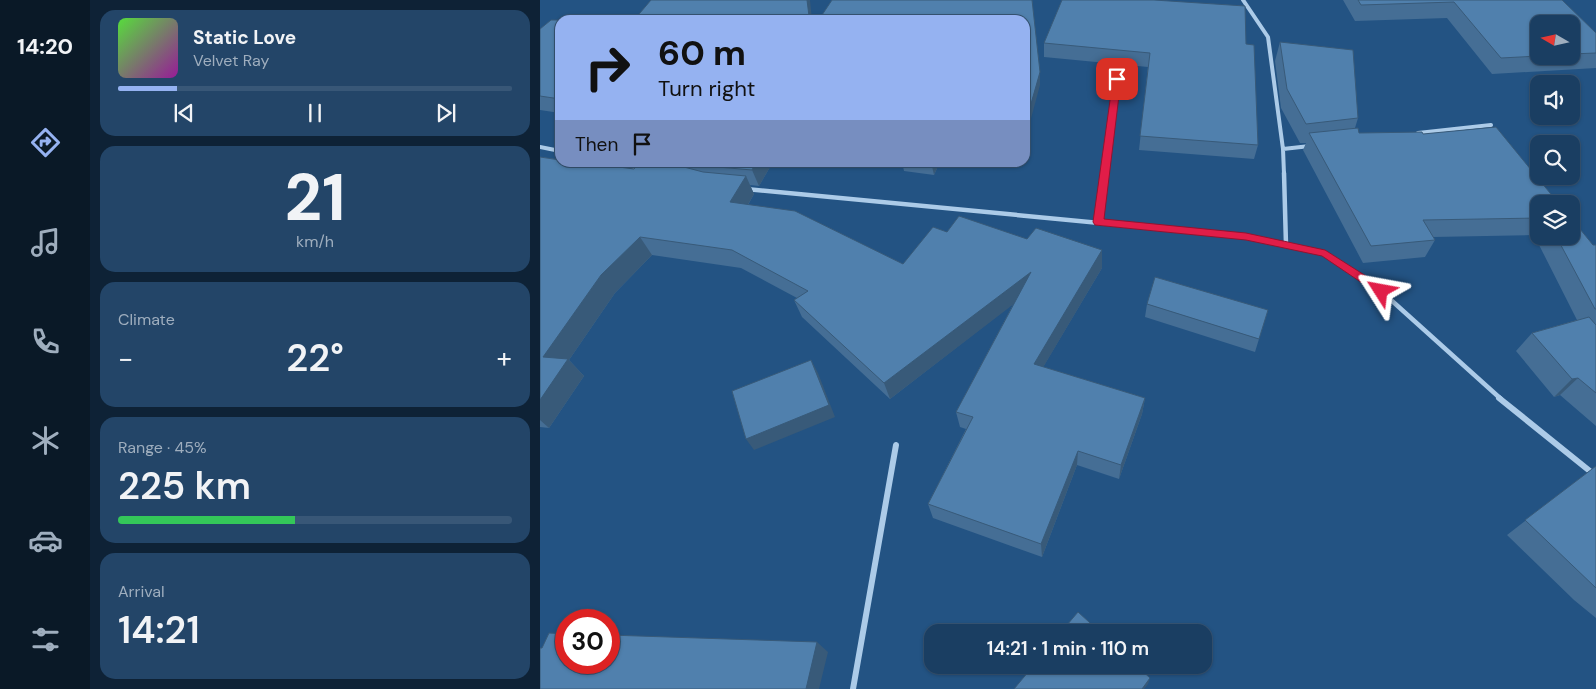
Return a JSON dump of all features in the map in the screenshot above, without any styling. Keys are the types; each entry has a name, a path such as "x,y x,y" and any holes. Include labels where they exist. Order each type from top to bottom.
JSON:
{"street":[{"path":"1244,0 1268,37 1272,59 1283,149 1286,245"},
{"path":"1098,222 1117,79"},
{"path":"1412,134 1491,125"},
{"path":"1283,149 1313,146"},
{"path":"540,147 555,150"},
{"path":"634,167 643,169"},
{"path":"741,189 1246,237 1325,253 1381,291 1491,391 1596,476"},
{"path":"854,689 896,445"}],"building":[{"path":"651,0 807,0 809,15 638,15"},
{"path":"832,0 1032,0 1040,72 1030,107 1030,15 822,15"},
{"path":"1062,0 1154,0 1245,6 1246,44 1254,45 1258,145 1140,136 1150,53 1044,43"},
{"path":"1358,0 1562,0 1577,15 1530,15 1530,56 1501,58 1454,2 1361,5"},
{"path":"1580,17 1596,33 1596,53 1580,54"},
{"path":"551,20 555,20 555,98 540,96 540,29"},
{"path":"1280,42 1353,50 1358,118 1306,124 1287,89"},
{"path":"1496,127 1530,169 1530,185 1543,185 1552,195 1530,195 1530,218 1423,220 1435,240 1371,246 1309,133 1358,128 1359,133 1422,132 1423,134"},
{"path":"540,157 555,159 555,167 619,167 634,169 635,167 684,167 703,172 746,176 730,202 795,211 903,264 933,227 947,232 959,216 1027,239 1036,228 1102,250 1034,364 1145,398 1121,465 1078,451 1041,544 928,504 973,417 956,412 1031,272 884,383 794,300 808,291 732,250 640,237 601,275 543,357 568,359 540,400"},
{"path":"718,167 754,167 752,170"},
{"path":"1580,229 1593,245 1596,245 1595,309 1561,245 1580,245"},
{"path":"1155,277 1268,310 1259,339 1147,304"},
{"path":"1589,317 1596,325 1596,393 1578,378 1572,379 1532,333"},
{"path":"811,360 829,405 746,439 732,391"},
{"path":"1596,466 1596,588 1525,520"},
{"path":"1078,612 1091,624 1068,624"},
{"path":"549,633 555,633 555,674 620,674 620,635 817,642 806,689 540,689 540,648 542,648"},
{"path":"1026,674 1146,674 1150,678 1142,689 1014,689"}],"route":[{"path":"1117,79 1098,222 1246,237 1325,253 1381,291"}]}
